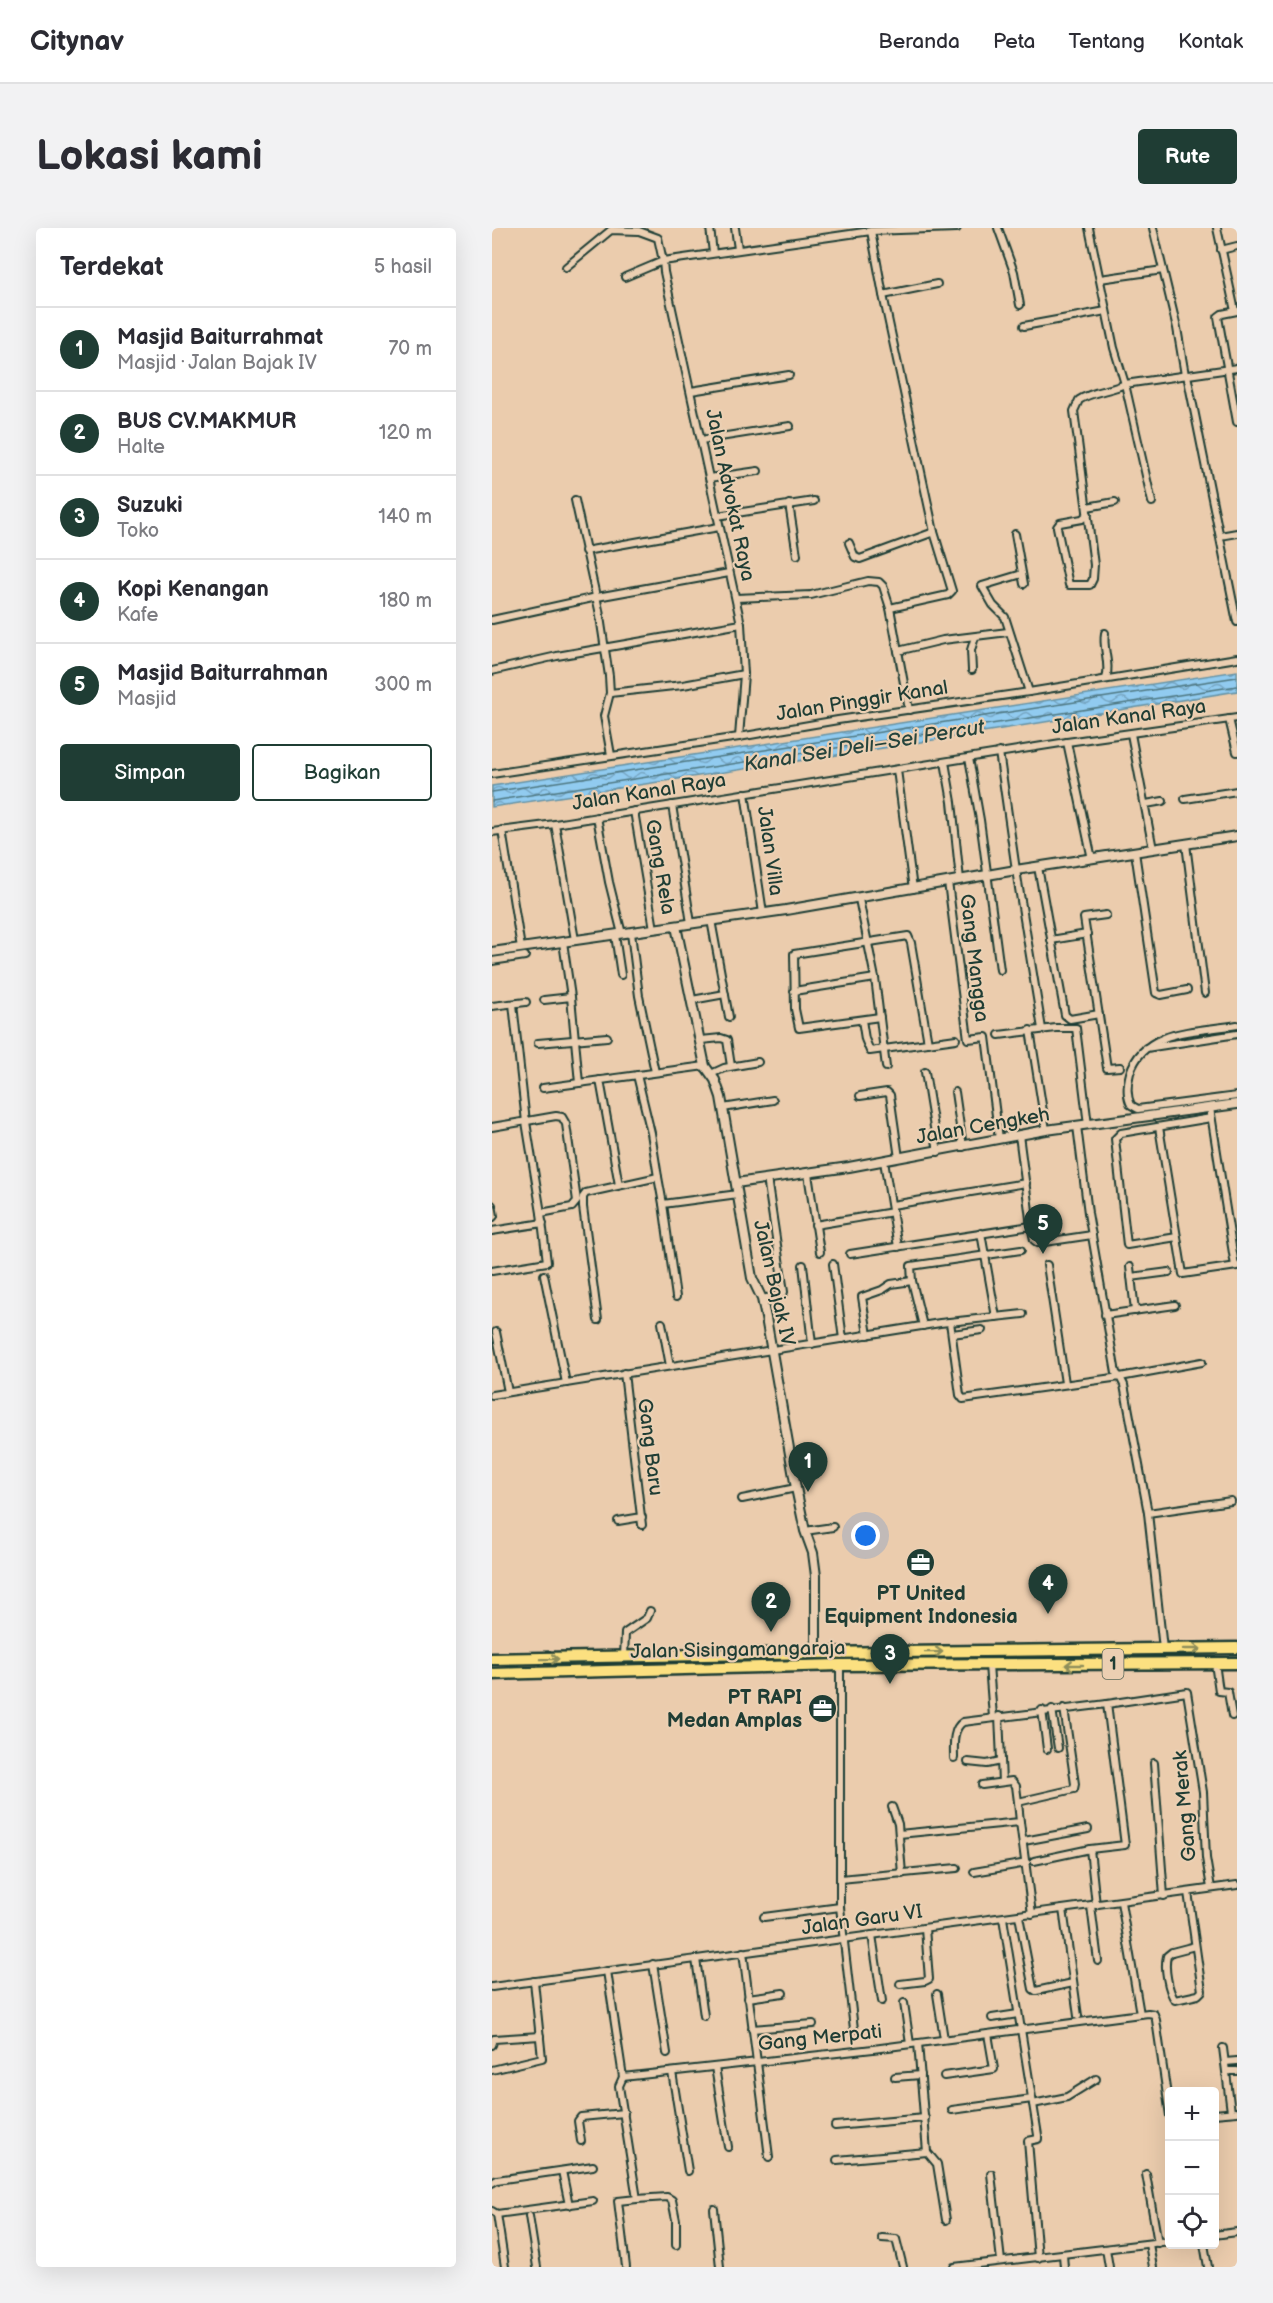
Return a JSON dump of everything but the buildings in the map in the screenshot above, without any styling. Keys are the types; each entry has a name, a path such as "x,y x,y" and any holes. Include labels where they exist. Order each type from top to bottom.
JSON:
{"highway":[{"name":"Jalan Sisingamangaraja","path":"492,1659 1237,1648"},
{"name":"Jalan Sisingamangaraja","path":"492,1674 840,1665 1237,1663"}],"street":[{"path":"710,228 714,253"},
{"path":"735,228 738,249"},
{"path":"625,277 663,261 738,249 875,230 957,228"},
{"path":"998,228 1014,272 1020,305"},
{"path":"1089,228 1119,370 1125,384 1152,502"},
{"path":"1153,228 1177,328 1237,622"},
{"path":"1217,228 1236,311 1218,317 1237,422"},
{"name":"Jalan Advokat Raya","path":"566,267 611,230 639,231 658,238 741,624 744,674 739,737"},
{"path":"875,230 883,295 934,532 951,594 890,608"},
{"path":"1221,250 1237,246"},
{"path":"1100,279 1163,270"},
{"path":"883,295 937,285"},
{"path":"1024,326 1106,311"},
{"path":"1115,502 1088,510 1082,519 1060,523 1057,527 1066,576 1070,585 1088,586 1093,579 1094,565 1088,510 1074,411 1075,404 1083,397 1115,389 1125,384 1237,368"},
{"path":"691,391 789,375"},
{"path":"701,440 790,426"},
{"path":"709,478 758,471"},
{"path":"575,500 597,597 605,647 610,693 604,716 610,755"},
{"path":"717,516 814,501"},
{"path":"789,504 797,555"},
{"path":"585,551 719,527"},
{"path":"849,543 855,557 860,559 934,532"},
{"path":"1220,536 1237,533"},
{"path":"1015,534 1024,584"},
{"path":"492,621 597,597 729,573"},
{"path":"1022,574 982,586 993,605 1004,615 1029,692"},
{"path":"736,598 810,596 876,581 883,586 890,608 909,710"},
{"path":"1229,586 1237,585"},
{"path":"492,671 605,647 741,624"},
{"path":"898,651 943,640 1008,632"},
{"path":"1105,633 1103,642 1108,672 1106,679"},
{"path":"972,670 970,650 975,637"},
{"name":"Jalan Pinggir Kanal","path":"492,774 1237,658"},
{"path":"610,693 683,686 744,674"},
{"name":"Jalan Kanal Raya","path":"492,832 1237,717"},
{"path":"1229,719 1237,752"},
{"path":"1131,734 1153,849"},
{"path":"1067,742 1092,859"},
{"path":"999,752 1042,1029"},
{"path":"969,758 980,820 1000,970"},
{"path":"945,762 952,802 960,880"},
{"path":"897,770 913,889"},
{"path":"1185,800 1237,791"},
{"name":"Jalan Villa","path":"745,793 763,913"},
{"path":"1146,804 1163,801"},
{"path":"672,805 691,923"},
{"name":"Gang Rela","path":"634,811 654,929"},
{"path":"597,817 618,934 621,975"},
{"path":"555,824 575,940"},
{"path":"502,831 520,948"},
{"path":"492,952 859,899 1016,870 1237,836"},
{"path":"1186,844 1205,993"},
{"path":"1135,852 1156,991 1161,995 1187,990"},
{"path":"1038,867 1066,1017 1070,1019 1099,1014"},
{"name":"Gang Mangga","path":"948,882 968,1039 986,1037 999,1139"},
{"path":"859,899 875,978 886,1067"},
{"path":"1106,915 1084,918 1107,1068 1120,1067"},
{"path":"711,920 729,1017"},
{"name":"Jalan Bajak IV","path":"676,926 705,1066 711,1074 723,1108 752,1278 762,1299 796,1488 805,1532 813,1553 816,1653"},
{"path":"631,933 639,996 655,1072"},
{"path":"1052,940 1086,934"},
{"path":"880,1017 799,1028 795,1009 794,954 906,935 909,937 928,1043"},
{"path":"563,942 576,1039 579,1083"},
{"path":"492,961 525,956"},
{"path":"795,991 875,978"},
{"path":"692,1000 725,994"},
{"path":"544,1000 571,997"},
{"path":"492,1006 526,1002"},
{"path":"492,1271 547,1262 543,1223 526,1122 513,1004"},
{"path":"862,1020 868,1050 871,1051 956,1039"},
{"path":"1237,1025 1158,1039 1145,1048 1134,1063 1128,1081 1128,1097 1135,1109 1237,1096"},
{"path":"999,1035 1071,1026 1076,1028 1088,1125"},
{"path":"1030,1030 1046,1130"},
{"path":"1145,1048 1237,1034"},
{"path":"538,1043 607,1037"},
{"path":"701,1040 721,1038 727,1040 731,1066"},
{"path":"711,1074 731,1066 758,1062"},
{"path":"543,1088 705,1066"},
{"path":"925,1072 938,1152"},
{"path":"637,1075 651,1133 676,1297"},
{"path":"600,1080 619,1185"},
{"path":"860,1096 887,1092 890,1095 899,1158"},
{"path":"955,1092 963,1147"},
{"path":"723,1108 773,1100"},
{"name":"Jalan Cengkeh","path":"736,1183 808,1174 938,1152 1046,1130 1237,1104"},
{"path":"1159,1127 1183,1274 1236,1266 1210,1108"},
{"path":"492,1127 556,1116 562,1117 566,1122 577,1193 576,1204 572,1207 541,1213"},
{"path":"1177,1237 1127,1245 1115,1139 1121,1133 1211,1118"},
{"path":"1077,1126 1114,1367 1124,1385 1148,1514 1163,1649"},
{"path":"1019,1135 1034,1240 1038,1243 1092,1234"},
{"path":"884,1161 898,1246"},
{"path":"808,1174 820,1252"},
{"path":"598,1320 584,1195 590,1191 658,1177"},
{"path":"762,1299 781,1295 784,1292 767,1178"},
{"path":"815,1225 1026,1183"},
{"path":"663,1204 738,1194"},
{"path":"492,1205 494,1216 492,1218"},
{"path":"492,1231 543,1223"},
{"path":"850,1254 1031,1226"},
{"path":"981,1233 996,1317"},
{"path":"923,1326 910,1267 1021,1250"},
{"path":"833,1264 843,1339"},
{"path":"802,1265 812,1344"},
{"path":"1047,1265 1065,1383"},
{"path":"1130,1267 1135,1311"},
{"path":"1131,1277 1169,1272"},
{"path":"544,1275 566,1383"},
{"path":"868,1335 862,1296 882,1290 891,1284 912,1281"},
{"path":"1105,1315 1175,1305"},
{"path":"492,1395 923,1326 1023,1314"},
{"path":"950,1322 960,1395 963,1399 1120,1377 1202,1362"},
{"path":"662,1323 670,1366"},
{"path":"952,1334 982,1330"},
{"path":"496,1332 508,1392"},
{"name":"Gang Baru","path":"618,1521 642,1521 624,1373"},
{"path":"742,1499 796,1488"},
{"path":"1148,1514 1232,1501"},
{"path":"805,1532 833,1527"},
{"path":"624,1658 625,1633 647,1618 650,1611"},
{"path":"1215,1663 1219,1691 1228,1692 1232,1716"},
{"path":"840,1665 840,1907 854,2029"},
{"path":"989,1665 1002,1782"},
{"name":"Gang Merak","path":"1107,1704 1187,1692 1203,1792 1206,1858 1211,1888"},
{"path":"954,1758 955,1730 958,1724 1042,1710 1107,1704 1125,1845 1090,1849 974,1872"},
{"path":"1018,1802 1070,1792 1075,1787 1064,1708"},
{"path":"1052,1709 1058,1748"},
{"path":"1042,1710 1047,1749"},
{"path":"968,1762 987,1764 1001,1761"},
{"path":"1154,1763 1164,1896"},
{"path":"982,1785 1010,1781 1015,1784 1020,1822 1030,1862 1032,1914"},
{"path":"892,1807 898,1822 902,1874"},
{"path":"899,1834 1020,1822"},
{"path":"1024,1841 1088,1829"},
{"path":"1090,1849 1098,1962"},
{"path":"840,1879 957,1868"},
{"name":"Jalan Garu VI","path":"492,1987 1237,1885"},
{"path":"1188,1892 1202,1991 1198,1995 1175,2000 1166,1964 1167,1956 1172,1952 1195,1946"},
{"path":"1121,1902 1140,2014 1151,2013 1155,2017 1166,2087"},
{"path":"764,1917 840,1907"},
{"path":"1063,1909 1078,2016"},
{"path":"1019,1916 1033,1989 1036,1991 1073,1983"},
{"path":"1003,1918 1039,2138 1028,2141 1038,2258"},
{"path":"900,1984 929,1979 925,1928"},
{"path":"872,1935 882,2001"},
{"path":"743,1952 755,2062 769,2157"},
{"path":"696,1959 704,2016"},
{"path":"653,1964 667,2053"},
{"path":"607,1971 623,2077 619,2086 637,2199"},
{"path":"492,2070 542,2058 534,1981"},
{"path":"748,1998 783,1993"},
{"path":"937,1994 944,2039"},
{"path":"904,2003 910,2044"},
{"path":"992,2018 1018,2014"},
{"name":"Gang Merpati","path":"623,2077 910,2044 1140,2014"},
{"path":"752,2029 813,2024"},
{"path":"944,2076 994,2069 988,2034"},
{"path":"492,2045 492,2040 496,2038 540,2036"},
{"path":"918,2043 927,2152 937,2164 946,2220"},
{"path":"1219,2114 1234,2112 1223,2048"},
{"path":"1226,2062 1237,2061"},
{"path":"715,2067 728,2147"},
{"path":"1227,2071 1237,2071"},
{"path":"672,2072 688,2171"},
{"path":"895,2077 921,2075"},
{"path":"952,2110 1067,2097 1096,2079"},
{"path":"581,2141 578,2121 580,2117 624,2113"},
{"path":"836,2126 925,2118"},
{"path":"837,2160 927,2152"},
{"path":"492,2183 497,2180 594,2166"},
{"path":"562,2171 569,2205"},
{"path":"991,2174 1001,2261"},
{"path":"1146,2174 1158,2243"},
{"path":"626,2267 618,2201 667,2197 672,2200 676,2220 676,2245"},
{"path":"505,2267 495,2212 593,2201"},
{"path":"714,2210 720,2267"},
{"path":"529,2216 537,2267"},
{"path":"1219,2234 1237,2232"},
{"path":"882,2238 897,2240 903,2267"},
{"path":"956,2267 1001,2261 1017,2263 1038,2258 1165,2242"},
{"path":"1149,2244 1153,2267"},
{"path":"1107,2249 1109,2267"},
{"path":"1205,2249 1208,2267"},
{"path":"1063,2255 1064,2267"}],"water":[{"name":"Kanal Sei Deli–Sei Percut","path":"1237,671 1237,691 877,749 492,807 492,786"}],"place":[{"name":"Masjid Baiturrahman","path":"1043,1254"},
{"name":"Masjid Baiturrahmat","path":"808,1492"},
{"name":"PT United Equipment Indonesia","path":"921,1563"},
{"name":"Kopi Kenangan","path":"1048,1614"},
{"name":"BUS CV.MAKMUR","path":"771,1632"},
{"name":"Suzuki","path":"890,1684"},
{"name":"PT RAPI Medan Amplas","path":"823,1709"}]}
